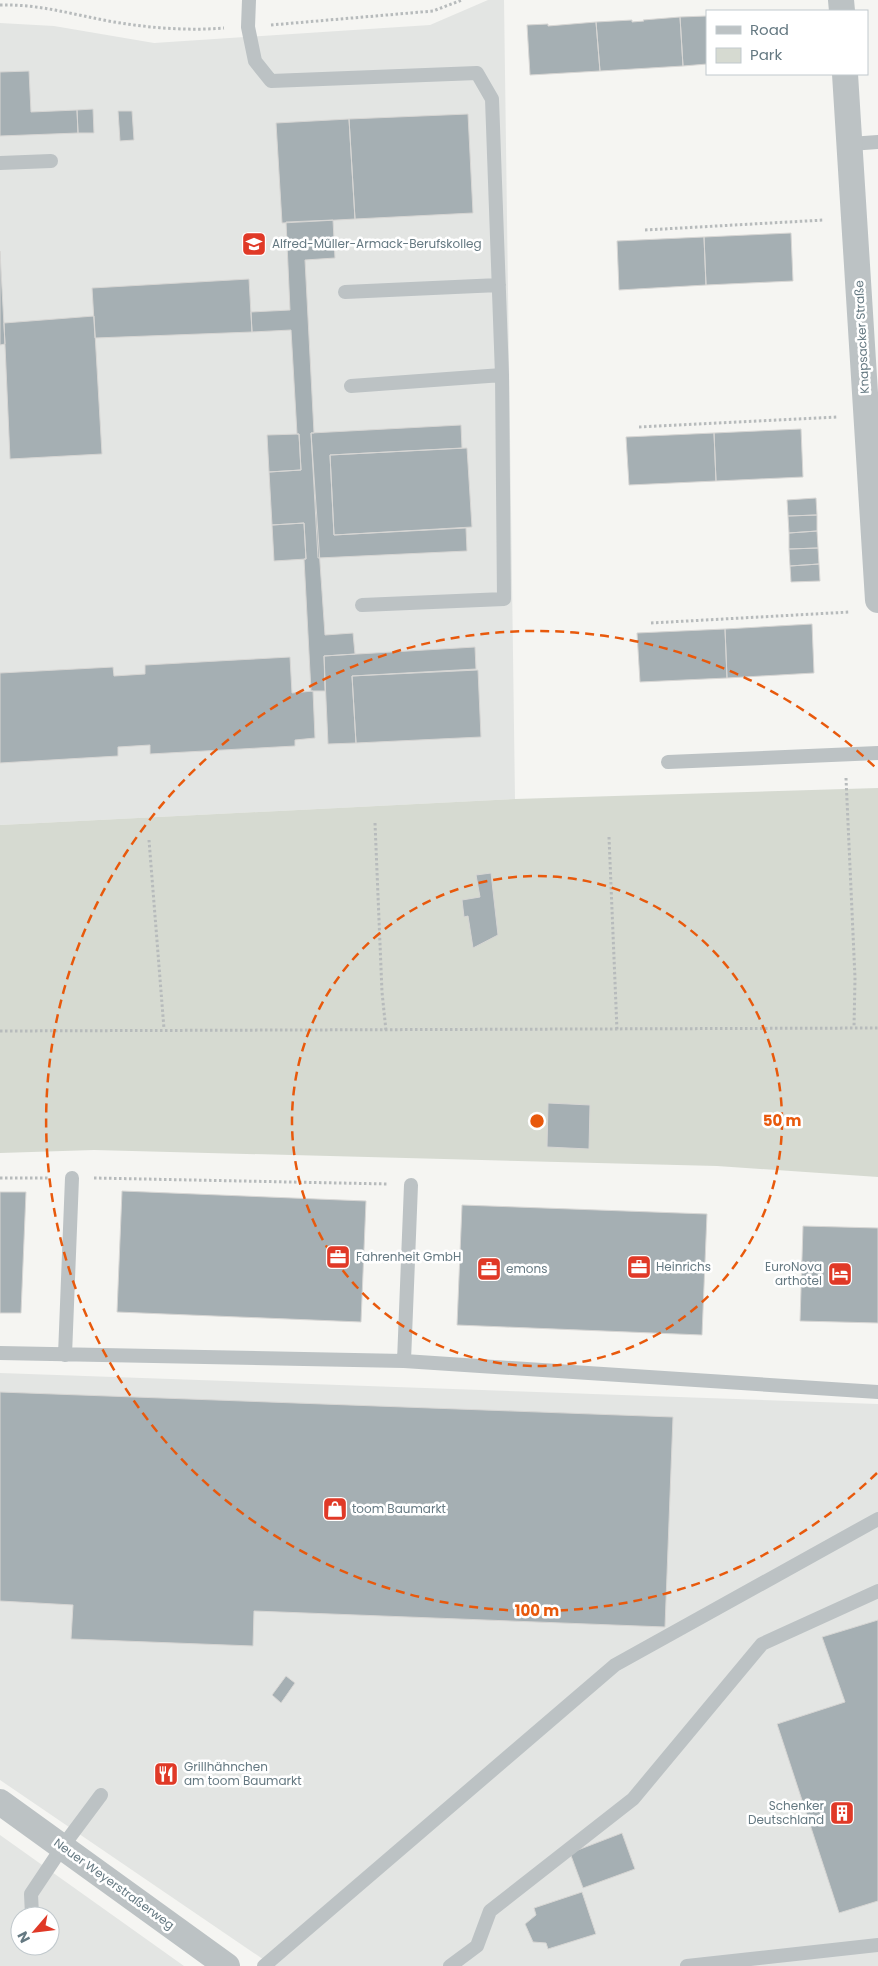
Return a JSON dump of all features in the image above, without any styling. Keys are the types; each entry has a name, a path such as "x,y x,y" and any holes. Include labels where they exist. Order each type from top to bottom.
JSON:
{"street":[{"name":"Knapsacker Straße","path":"846,75 866,416 868,606"},
{"name":"Neuer Weyerstraßerweg","path":"0,1802 227,1966"}],"lane":[{"path":"249,0 248,27 255,61 272,81 477,73 492,99 502,375 504,599 362,605"},
{"path":"850,144 878,142"},
{"path":"0,163 51,160"},
{"path":"345,292 499,285"},
{"path":"350,386 502,375"},
{"path":"668,762 878,753"},
{"path":"65,1355 72,1178"},
{"path":"404,1361 411,1185"},
{"path":"0,1353 404,1361 878,1392"},
{"path":"264,1966 615,1665 878,1519"},
{"path":"450,1966 477,1946 490,1912 633,1799 762,1644 878,1590"},
{"path":"32,1906 31,1894 100,1795"},
{"path":"687,1966 878,1944"}],"path":[{"path":"645,230 855,218"},
{"path":"639,427 866,416"},
{"path":"651,623 868,606"},
{"path":"845,754 855,978 854,1027"},
{"path":"375,823 382,992 386,1031"},
{"path":"608,837 618,1030"},
{"path":"149,840 164,1029"},
{"path":"0,1031 878,1028"},
{"path":"0,1178 411,1185"}],"shaded area":[{"name":"Alfred-Müller-Armack-Berufskolleg","path":"488,0 504,0 515,799 0,825 0,23 54,26 154,43 430,25"},
{"path":"0,1373 878,1404 878,1966 273,1966 0,1780"},
{"path":"0,1835 184,1966 0,1966"}],"green space":[{"path":"878,788 878,1177 717,1166 94,1150 0,1153 0,825 515,799"}],"building":[{"path":"706,16 706,64 683,66 680,17"},
{"path":"680,17 683,66 600,71 596,22 632,20 632,22"},
{"path":"596,22 600,71 530,75 527,25 548,24 548,26"},
{"path":"29,71 31,112 77,110 78,133 0,136 0,72"},
{"path":"93,109 94,133 78,133 77,110"},
{"path":"118,111 132,111 134,140 120,141"},
{"path":"468,114 473,213 355,219 349,119"},
{"path":"349,119 355,219 282,223 276,123"},
{"path":"333,220 335,258 305,260 314,433 311,433 325,635 353,633 355,654 324,656 325,691 311,691 304,523 272,525 269,472 301,470 291,330 252,332 251,312 290,310 286,222"},
{"path":"791,233 793,281 706,285 704,237"},
{"path":"704,237 706,285 619,290 617,241"},
{"path":"0,251 5,344 0,345"},
{"path":"249,279 252,332 95,338 92,288"},
{"path":"94,316 102,454 10,459 4,323"},
{"path":"461,425 462,448 330,455 334,535 466,528 467,551 318,558 311,433"},
{"path":"801,429 803,477 716,481 714,433"},
{"path":"714,433 716,481 629,485 626,437"},
{"path":"299,434 301,470 269,472 267,435"},
{"path":"467,448 472,527 334,535 330,455"},
{"path":"816,498 817,515 788,516 787,500"},
{"path":"817,515 817,531 789,533 788,516"},
{"path":"304,523 306,559 274,561 272,525"},
{"path":"817,531 818,548 789,549 789,533"},
{"path":"818,548 819,564 790,566 789,549"},
{"path":"819,564 820,581 791,582 790,566"},
{"path":"812,624 814,673 727,678 725,629"},
{"path":"725,629 727,678 640,682 637,633"},
{"path":"475,647 476,669 352,676 356,743 328,744 324,656"},
{"path":"290,657 292,693 313,691 315,738 295,740 295,746 150,754 150,745 118,747 118,756 0,763 0,673 113,667 114,676 145,674 145,665"},
{"path":"478,670 481,737 356,743 352,676"},
{"path":"491,873 498,935 473,948 468,916 464,917 462,900 480,897 476,875"},
{"path":"548,1103 590,1105 589,1149 547,1147"},
{"path":"122,1191 366,1201 361,1322 117,1312"},
{"path":"0,1192 26,1192 21,1313 0,1313"},
{"path":"462,1205 707,1214 702,1335 457,1325"},
{"name":"EuroNova arthotel","path":"803,1226 878,1228 878,1323 800,1321"},
{"name":"toom Baumarkt","path":"0,1392 673,1417 665,1627 254,1611 253,1646 71,1639 73,1605 0,1601"},
{"name":"Schenker Deutschland","path":"878,1620 878,1901 839,1913 777,1724 845,1702 822,1637"},
{"path":"286,1676 295,1683 281,1703 272,1695"},
{"path":"622,1833 635,1869 583,1888 570,1853"},
{"path":"582,1892 596,1934 548,1949 546,1943 533,1942 525,1924 536,1915 534,1908"}],"place":[{"name":"Alfred-Müller-Armack-Berufskolleg","path":"254,244"},
{"name":"Fahrenheit GmbH","path":"338,1257"},
{"name":"Heinrichs","path":"639,1267"},
{"name":"emons","path":"489,1269"},
{"name":"EuroNova arthotel","path":"840,1274"},
{"name":"toom Baumarkt","path":"335,1509"},
{"name":"Grillhähnchen am toom Baumarkt","path":"166,1774"},
{"name":"Schenker Deutschland","path":"842,1813"}]}
